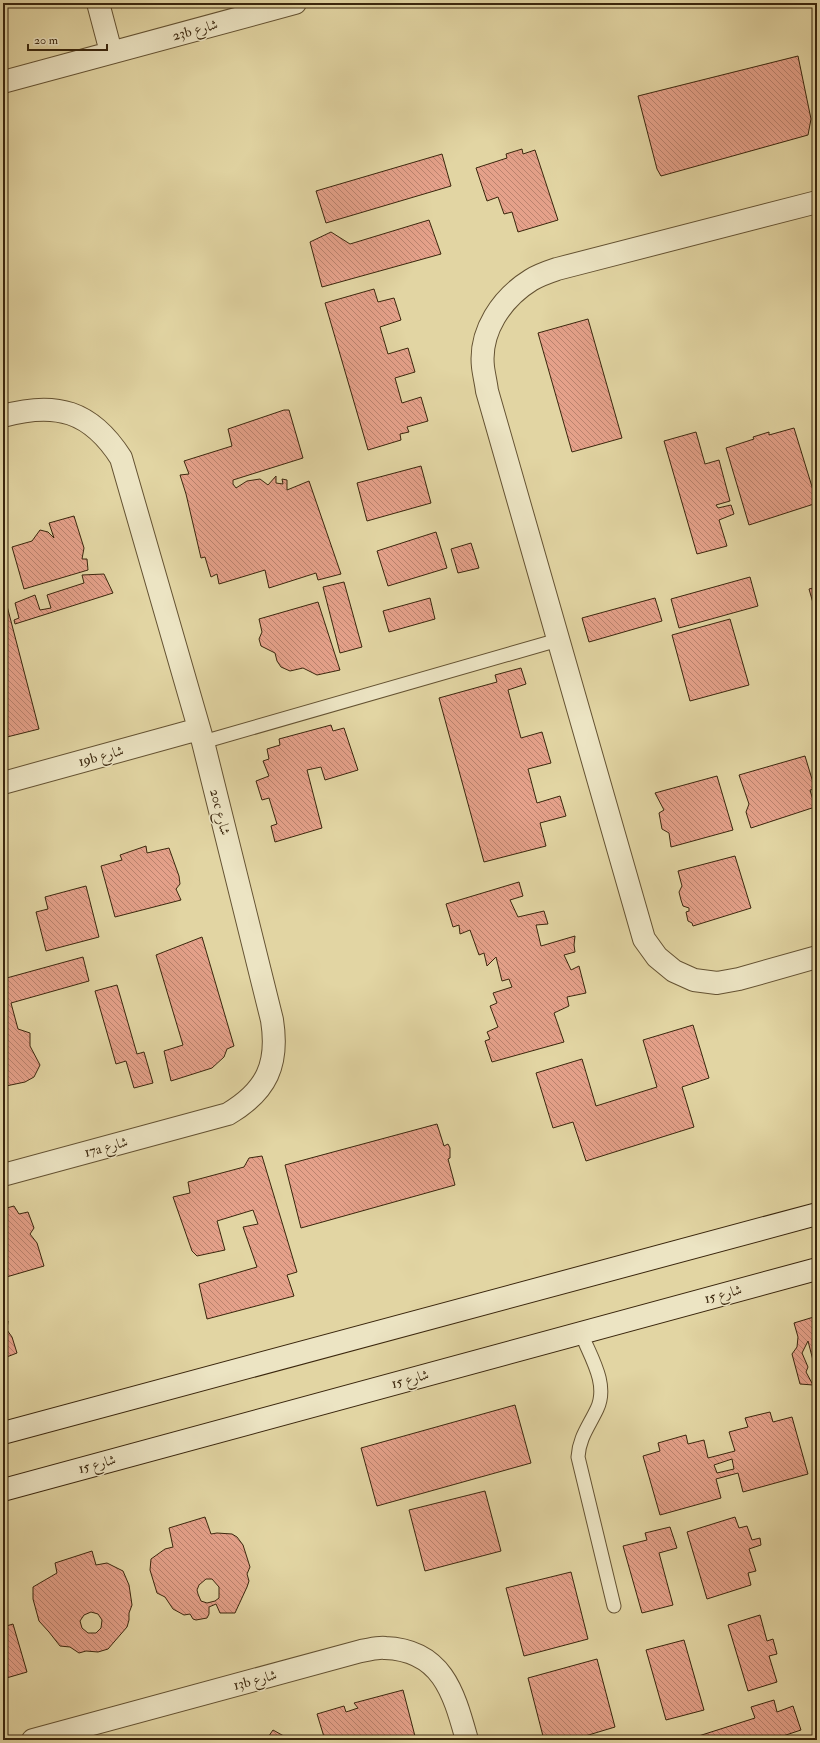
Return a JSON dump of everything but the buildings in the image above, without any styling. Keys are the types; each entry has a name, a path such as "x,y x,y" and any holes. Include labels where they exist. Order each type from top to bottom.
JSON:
{"street":[{"path":"98,3 112,52"},
{"name":"23b شارع","path":"3,82 295,3"},
{"path":"817,202 557,269 532,279 511,294 494,315 485,340 482,366 486,385 558,640 644,939 657,957 674,971 694,980 716,983 739,979 817,957"},
{"name":"20c شارع","path":"3,416 36,409 57,410 77,416 95,427 110,441 121,458 128,478 201,735 272,1020 275,1038 274,1057 270,1069 258,1091 244,1104 228,1114 210,1120"},
{"name":"19b شارع","path":"3,783 201,735"},
{"name":"17a شارع","path":"3,1175 210,1120"},
{"path":"3,1433 817,1214"},
{"name":"شارع 15","path":"3,1490 817,1269"},
{"name":"13b شارع","path":"33,1740 361,1651 385,1648 408,1652 430,1663 446,1680 456,1702 467,1740"}],"lane":[{"path":"201,735 558,640"},
{"path":"581,1333 599,1377 602,1390 598,1408 581,1439 578,1457 614,1606"}]}
